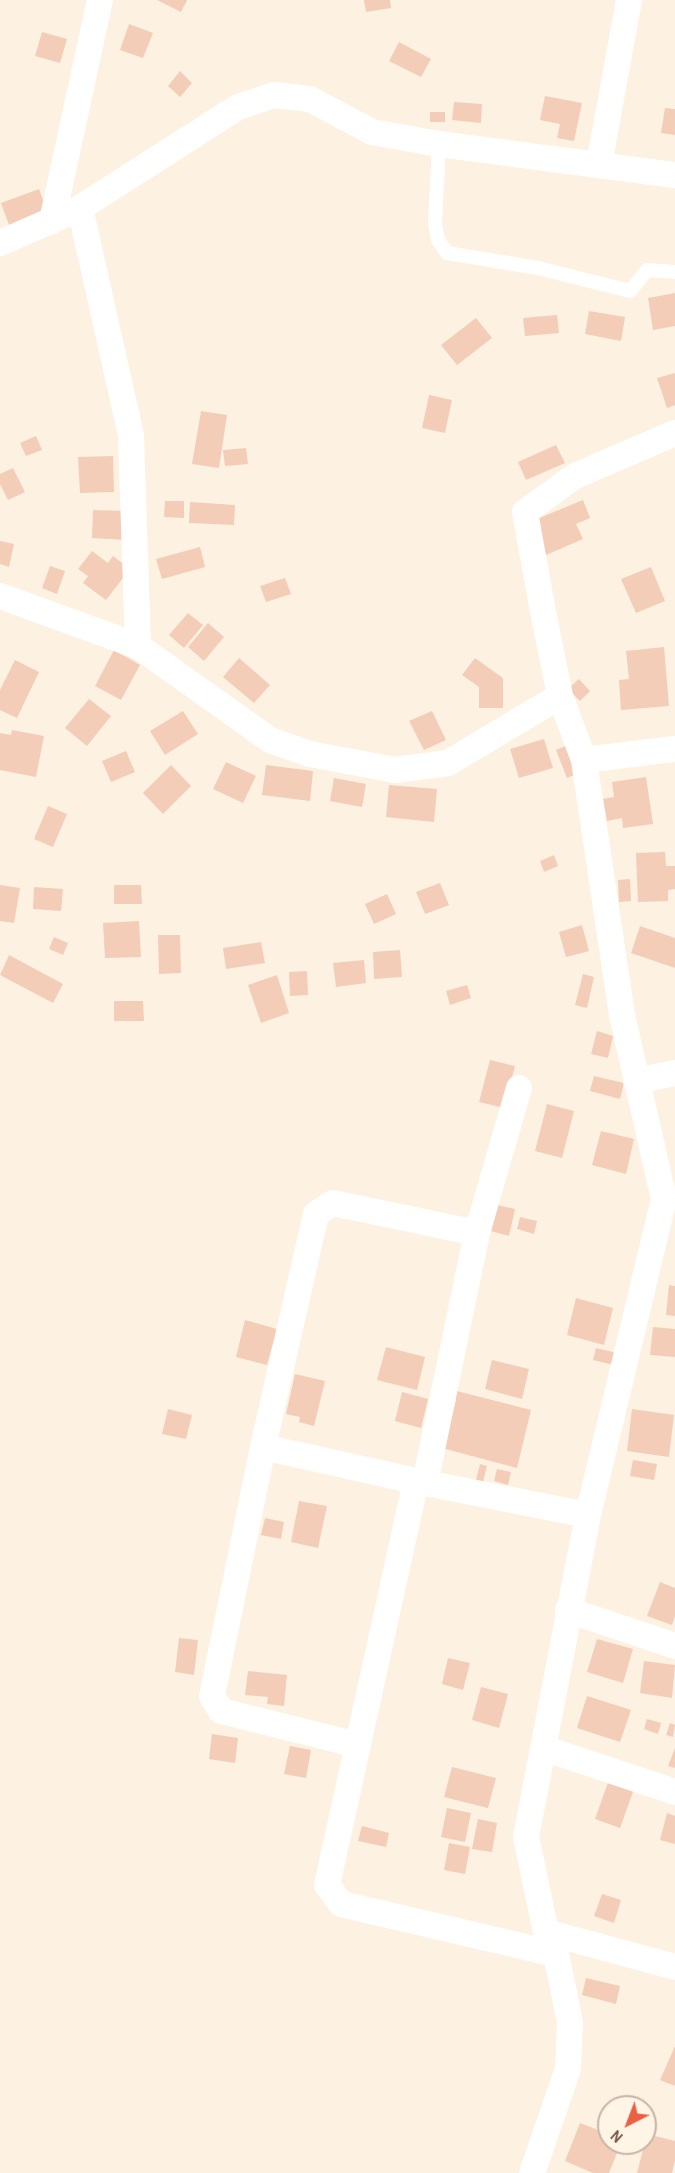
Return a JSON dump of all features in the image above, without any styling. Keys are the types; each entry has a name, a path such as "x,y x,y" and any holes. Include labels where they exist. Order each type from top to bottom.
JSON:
{"street":[{"path":"52,220 100,0"},
{"path":"599,165 629,0"},
{"path":"0,243 80,208 238,107 274,95 310,99 372,132 439,144 675,176"},
{"path":"80,208 130,435 138,646"},
{"path":"532,2173 568,2069 570,2022 526,1837 588,1515 664,1199 620,1004 584,760 561,696 525,512 576,476 675,433"},
{"path":"0,596 138,646 270,740 310,754 395,770 448,763 561,696"},
{"path":"584,760 675,749"},
{"path":"636,1081 675,1073"},
{"path":"519,1088 477,1233 327,1884 341,1904 675,1967"},
{"path":"358,1745 221,1711 212,1696 263,1447 316,1214 333,1203 477,1233"},
{"path":"263,1447 421,1482 588,1515"},
{"path":"568,1610 675,1646"},
{"path":"543,1748 675,1792"}],"lane":[{"path":"439,144 435,223 438,240 447,254 538,268 630,291 647,270 675,272"}],"building":[{"path":"157,0 187,0 181,12"},
{"path":"364,0 390,0 391,8 366,12"},
{"path":"129,24 153,33 143,58 120,50"},
{"path":"42,32 67,39 60,63 35,56"},
{"path":"399,42 431,59 421,77 389,61"},
{"path":"180,71 192,83 180,97 168,86"},
{"path":"545,96 582,103 574,141 557,138 560,124 540,120"},
{"path":"454,102 482,104 481,123 452,120"},
{"path":"665,108 675,109 675,135 661,133"},
{"path":"430,112 445,112 445,122 430,122"},
{"path":"39,189 47,211 9,225 1,203"},
{"path":"675,293 675,326 653,330 648,298"},
{"path":"589,311 625,317 621,341 585,334"},
{"path":"557,315 559,333 525,336 523,318"},
{"path":"476,318 492,338 457,365 441,345"},
{"path":"675,373 675,405 667,408 657,378"},
{"path":"429,395 452,400 445,433 422,428"},
{"path":"201,411 227,415 219,468 192,464"},
{"path":"36,436 42,450 26,456 20,443"},
{"path":"556,445 565,463 526,480 518,462"},
{"path":"246,448 248,464 225,466 223,450"},
{"path":"113,456 114,492 80,493 78,457"},
{"path":"13,468 25,492 8,500 0,484 0,474"},
{"path":"583,500 590,518 576,524 583,539 546,555 532,521"},
{"path":"165,501 184,501 184,518 164,517"},
{"path":"190,502 235,505 234,525 189,523"},
{"path":"93,510 126,511 126,540 92,538"},
{"path":"0,541 14,544 9,567 0,564"},
{"path":"200,547 205,567 162,579 156,559"},
{"path":"92,551 108,563 113,556 130,569 106,600 83,583 88,576 78,569"},
{"path":"50,566 65,571 57,594 42,588"},
{"path":"651,567 665,601 636,613 621,579"},
{"path":"285,578 291,594 266,602 260,586"},
{"path":"188,613 203,625 184,648 169,635"},
{"path":"208,623 224,637 204,661 188,647"},
{"path":"664,647 669,706 621,710 619,680 629,679 626,651"},
{"path":"114,650 140,665 121,700 95,686"},
{"path":"239,658 270,685 254,703 223,677"},
{"path":"475,658 503,678 503,708 479,708 479,687 462,675"},
{"path":"15,660 39,672 17,718 0,710 0,690"},
{"path":"579,679 590,691 580,701 568,689"},
{"path":"89,699 111,716 87,746 65,728"},
{"path":"183,711 198,734 165,755 150,731"},
{"path":"432,711 446,740 424,750 409,721"},
{"path":"12,730 44,736 36,777 0,770 0,733 11,735"},
{"path":"544,739 553,768 519,778 510,749"},
{"path":"568,745 579,773 567,778 556,750"},
{"path":"126,751 135,772 111,782 102,761"},
{"path":"226,762 256,776 243,803 213,789"},
{"path":"171,765 191,786 163,814 143,793"},
{"path":"266,765 313,771 310,801 262,795"},
{"path":"646,777 653,824 623,828 622,818 607,821 603,799 614,797 612,782"},
{"path":"334,778 366,784 362,807 330,801"},
{"path":"389,785 437,789 434,822 386,817"},
{"path":"48,806 67,814 53,847 34,839"},
{"path":"665,852 666,866 675,866 675,889 668,890 668,901 638,902 636,853"},
{"path":"554,855 558,866 544,872 540,861"},
{"path":"630,879 631,901 619,902 618,880"},
{"path":"440,883 449,905 425,914 416,892"},
{"path":"0,885 20,888 14,923 0,921"},
{"path":"114,885 141,885 142,904 114,904"},
{"path":"34,887 63,889 61,911 33,909"},
{"path":"387,894 396,914 374,924 365,904"},
{"path":"139,921 141,957 105,958 103,923"},
{"path":"582,925 589,951 566,957 559,932"},
{"path":"640,926 675,938 675,968 631,953"},
{"path":"158,935 180,935 181,973 159,974"},
{"path":"54,937 68,943 63,955 49,949"},
{"path":"261,942 265,963 226,969 223,948"},
{"path":"400,950 402,977 374,979 373,952"},
{"path":"9,955 63,984 53,1003 0,975"},
{"path":"364,960 366,983 336,987 333,963"},
{"path":"307,971 308,995 290,996 289,972"},
{"path":"583,974 594,977 587,1008 575,1005"},
{"path":"277,975 289,1013 261,1023 248,985"},
{"path":"467,985 471,998 450,1005 446,991"},
{"path":"114,1001 143,1001 144,1021 114,1021"},
{"path":"597,1031 613,1036 608,1058 591,1054"},
{"path":"490,1060 515,1066 504,1108 479,1102"},
{"path":"594,1076 624,1083 620,1099 590,1091"},
{"path":"547,1104 574,1111 562,1158 535,1151"},
{"path":"601,1131 634,1139 626,1174 592,1165"},
{"path":"497,1205 515,1209 509,1236 491,1231"},
{"path":"520,1217 537,1221 534,1234 517,1229"},
{"path":"669,1285 675,1286 675,1316 666,1315"},
{"path":"576,1298 613,1308 604,1345 567,1335"},
{"path":"245,1320 277,1329 267,1365 236,1357"},
{"path":"653,1327 675,1329 675,1357 650,1355"},
{"path":"386,1347 425,1357 417,1390 377,1380"},
{"path":"596,1348 617,1353 614,1365 593,1360"},
{"path":"492,1360 529,1369 522,1399 485,1389"},
{"path":"295,1374 325,1381 314,1426 299,1422 300,1417 286,1414"},
{"path":"453,1390 531,1410 517,1468 438,1447 445,1442 456,1400 450,1399"},
{"path":"402,1392 428,1399 421,1428 395,1421"},
{"path":"168,1409 192,1415 186,1439 162,1434"},
{"path":"632,1409 674,1415 669,1457 627,1451"},
{"path":"633,1460 657,1464 654,1480 630,1476"},
{"path":"480,1464 487,1466 483,1482 476,1480"},
{"path":"497,1469 511,1472 508,1485 494,1481"},
{"path":"299,1501 327,1506 318,1548 291,1542"},
{"path":"265,1518 284,1522 281,1539 261,1535"},
{"path":"660,1582 675,1588 675,1616 672,1625 647,1616"},
{"path":"179,1638 198,1640 194,1675 175,1672"},
{"path":"597,1639 633,1649 623,1683 587,1672"},
{"path":"448,1658 470,1663 463,1690 442,1684"},
{"path":"644,1661 675,1665 672,1698 640,1693"},
{"path":"248,1671 287,1675 284,1706 267,1704 268,1697 245,1695"},
{"path":"481,1687 508,1694 499,1728 472,1720"},
{"path":"587,1696 631,1710 620,1742 577,1728"},
{"path":"647,1719 661,1723 658,1734 644,1729"},
{"path":"670,1723 675,1725 673,1737 666,1735"},
{"path":"212,1734 238,1738 235,1763 209,1759"},
{"path":"290,1746 311,1750 306,1778 284,1774"},
{"path":"675,1748 675,1768 668,1766"},
{"path":"452,1767 496,1778 488,1808 444,1797"},
{"path":"610,1777 635,1786 620,1828 595,1819"},
{"path":"447,1808 471,1813 465,1842 441,1837"},
{"path":"667,1813 675,1816 675,1844 660,1840"},
{"path":"478,1819 497,1823 492,1852 472,1849"},
{"path":"362,1826 389,1833 386,1847 358,1841"},
{"path":"449,1843 470,1847 465,1874 444,1870"},
{"path":"602,1894 621,1900 614,1923 594,1916"},
{"path":"586,1978 620,1986 616,2004 582,1995"},
{"path":"675,2046 675,2086 660,2080"},
{"path":"580,2123 597,2129 597,2155 616,2155 609,2173 593,2173 565,2161"},
{"path":"657,2136 675,2141 672,2173 637,2173 642,2155 657,2155"}]}
